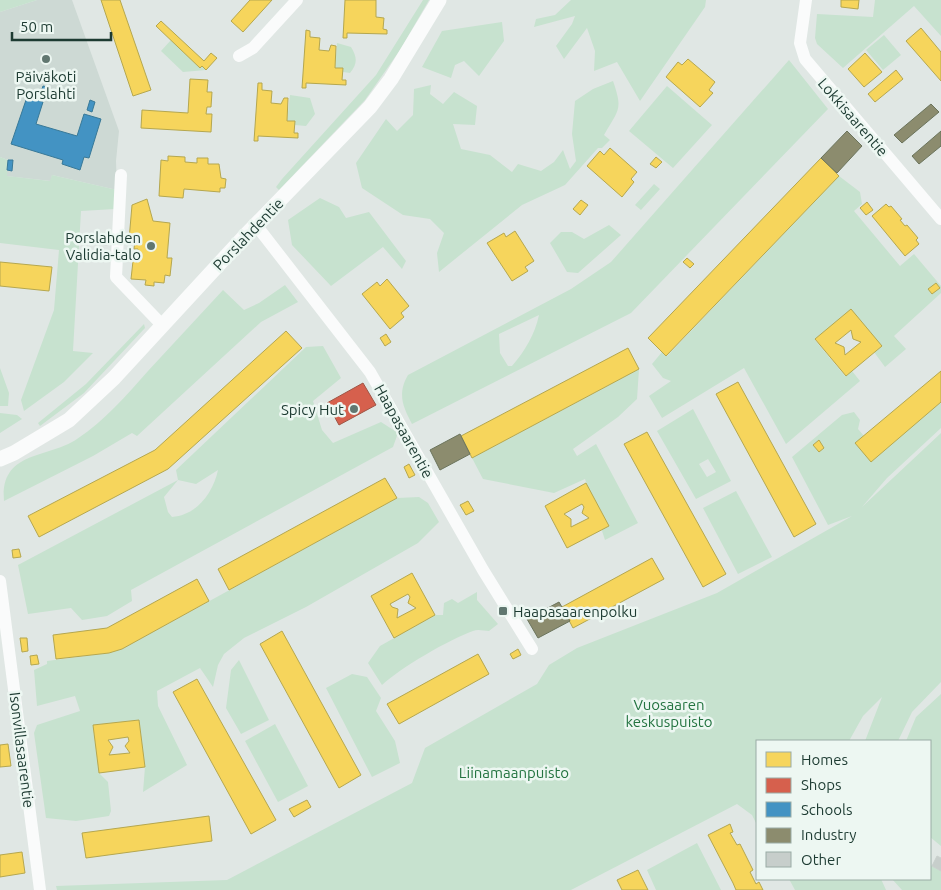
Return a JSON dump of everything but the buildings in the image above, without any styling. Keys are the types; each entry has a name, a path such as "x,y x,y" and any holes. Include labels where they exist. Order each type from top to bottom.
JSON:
{"street":[{"path":"239,56 253,48 296,0"},
{"name":"Porslahdentie","path":"0,460 69,420 92,400 256,225 370,108 391,79 439,0"},
{"name":"Lokkisaarentie","path":"806,0 800,43 805,59 941,219"},
{"path":"122,175 116,277 162,325"},
{"name":"Haapasaarentie","path":"256,225 379,385 483,570 532,650"},
{"name":"Porslahdentie","path":"0,450 29,443"},
{"name":"Isonvillasaarentie","path":"0,581 40,890"}],"shaded area":[{"name":"Päiväkoti Porslahti","path":"37,0 72,0 119,131 116,161 117,190 52,175 51,181 6,176 8,160 0,157 0,12"}],"green space":[{"path":"0,0 37,0 0,12"},
{"path":"423,0 429,0 400,50 365,100 279,190 276,187 282,179 376,75"},
{"path":"571,0 706,0 705,7 640,101 617,62 594,71 595,51 587,28 564,59 556,46 572,24 575,16 534,27 536,19 555,15"},
{"path":"875,0 941,0 941,36 914,6 843,68 817,44 815,38 817,14 873,17"},
{"path":"502,22 504,41 479,76 464,61 455,65 451,78 422,67 442,31"},
{"path":"884,35 901,55 883,70 866,50"},
{"path":"171,40 200,68 202,66 206,70 183,72 161,51"},
{"path":"337,43 351,47 356,60 350,73 343,72 343,68 335,68"},
{"path":"789,60 828,109 631,313 412,424 402,400 403,388 408,375 571,289 611,262","holes":["539,315 525,348 512,366 508,366 500,353 499,334"]},
{"path":"613,81 619,104 616,114 604,135 610,140 602,148 598,148 565,185 522,205 439,272 437,253 444,233 430,219 403,215 362,188 356,163 386,119 397,131 413,115 414,89 431,85 430,94 443,104 454,92 477,106 475,125 453,124 461,149 490,155 512,172 518,164 541,171 554,162 563,150 570,169 576,161 572,134 575,101 593,89"},
{"path":"667,86 712,125 673,168 629,131"},
{"path":"290,95 310,98 315,114 306,126 295,125 295,121 287,121"},
{"path":"0,157 8,160 7,176 50,181 52,175 117,190 115,209 81,211 73,351 93,353 64,382 24,411 21,400 54,310 59,250 0,243"},
{"path":"839,176 860,192 862,204 854,211 900,266 914,254 941,286 941,293 894,336 906,349 885,367 874,352 851,309 815,340 845,376 852,371 860,381 786,444 744,368 662,418 649,396 671,381 663,378 652,364 662,352 667,356"},
{"path":"654,184 660,189 641,210 635,205"},
{"path":"320,198 339,207 346,218 369,212 406,261 402,269 383,247 331,286 292,245 288,220"},
{"path":"609,225 621,235 578,273 567,272 550,243 561,232 572,232 584,239"},
{"path":"285,285 298,302 261,322 137,436 132,433 93,456 4,501 5,485 10,473 18,464 28,458 77,439 97,424 223,290 244,310 259,303"},
{"path":"144,324 145,328 84,393 40,426 38,423 86,384"},
{"path":"323,346 341,378 313,401 322,430 333,443 381,422 398,433 393,447 131,590 132,601 107,616 82,620 71,608 28,614 18,565 178,480 176,470 306,347","holes":["218,470 212,487 202,501 189,512 172,517 168,512 164,497 178,480 196,484"]},
{"path":"0,368 9,393 8,406 0,406"},
{"path":"639,369 637,399 618,417 573,449 577,456 596,444 638,523 605,540 585,479 554,493 483,479 472,458"},
{"name":"Vuosaaren keskuspuisto","path":"941,402 941,428 887,478 862,507 941,433 941,682 912,712 898,740 865,740 882,697 863,716 850,740 756,740 756,823 752,815 737,804 571,890 57,890 56,886 227,880 412,783 425,748 537,684 549,665 577,648 717,593 852,516 828,525 792,457 842,415 854,412 860,420 858,429 864,436 871,461"},
{"path":"693,409 731,481 696,499 657,431","holes":["708,459 716,472 707,477 699,464"]},
{"path":"0,413 17,415 22,419 0,433"},
{"path":"736,491 772,557 738,574 703,508"},
{"path":"419,497 428,503 439,522 418,543 306,607 244,638 224,654 218,665 213,687 200,668 157,691 158,706 187,765 143,792 145,767 139,720 93,725 99,773 108,782 111,811 109,816 76,821 46,818 34,733 37,725 80,711 75,696 37,706 34,670 47,664 47,661 109,653 122,649 397,498"},
{"path":"477,592 477,600 498,624 489,631 473,631 439,647 382,685 368,663 380,646 435,615 443,615 444,603 452,599 458,603"},
{"path":"239,660 269,720 241,734 226,708 231,670"},
{"path":"352,674 367,677 381,698 376,711 395,741 400,763 372,777 326,688"},
{"path":"941,694 941,846 931,838 931,740 906,740 916,717"},
{"path":"275,724 308,786 278,802 245,741"},
{"path":"697,843 721,890 656,890 647,870"},
{"path":"931,866 941,871 941,890 902,890 893,880 931,880"},
{"path":"790,880 881,880 886,890 795,890"}],"place":[{"name":"Päiväkoti Porslahti","path":"46,59"},
{"name":"Porslahden Validia-talo","path":"151,246"},
{"name":"Spicy Hut","path":"354,409"},
{"name":"Haapasaarenpolku","path":"503,611"}],"park label":[{"name":"Liinamaanpuisto","path":"514,772"}]}
